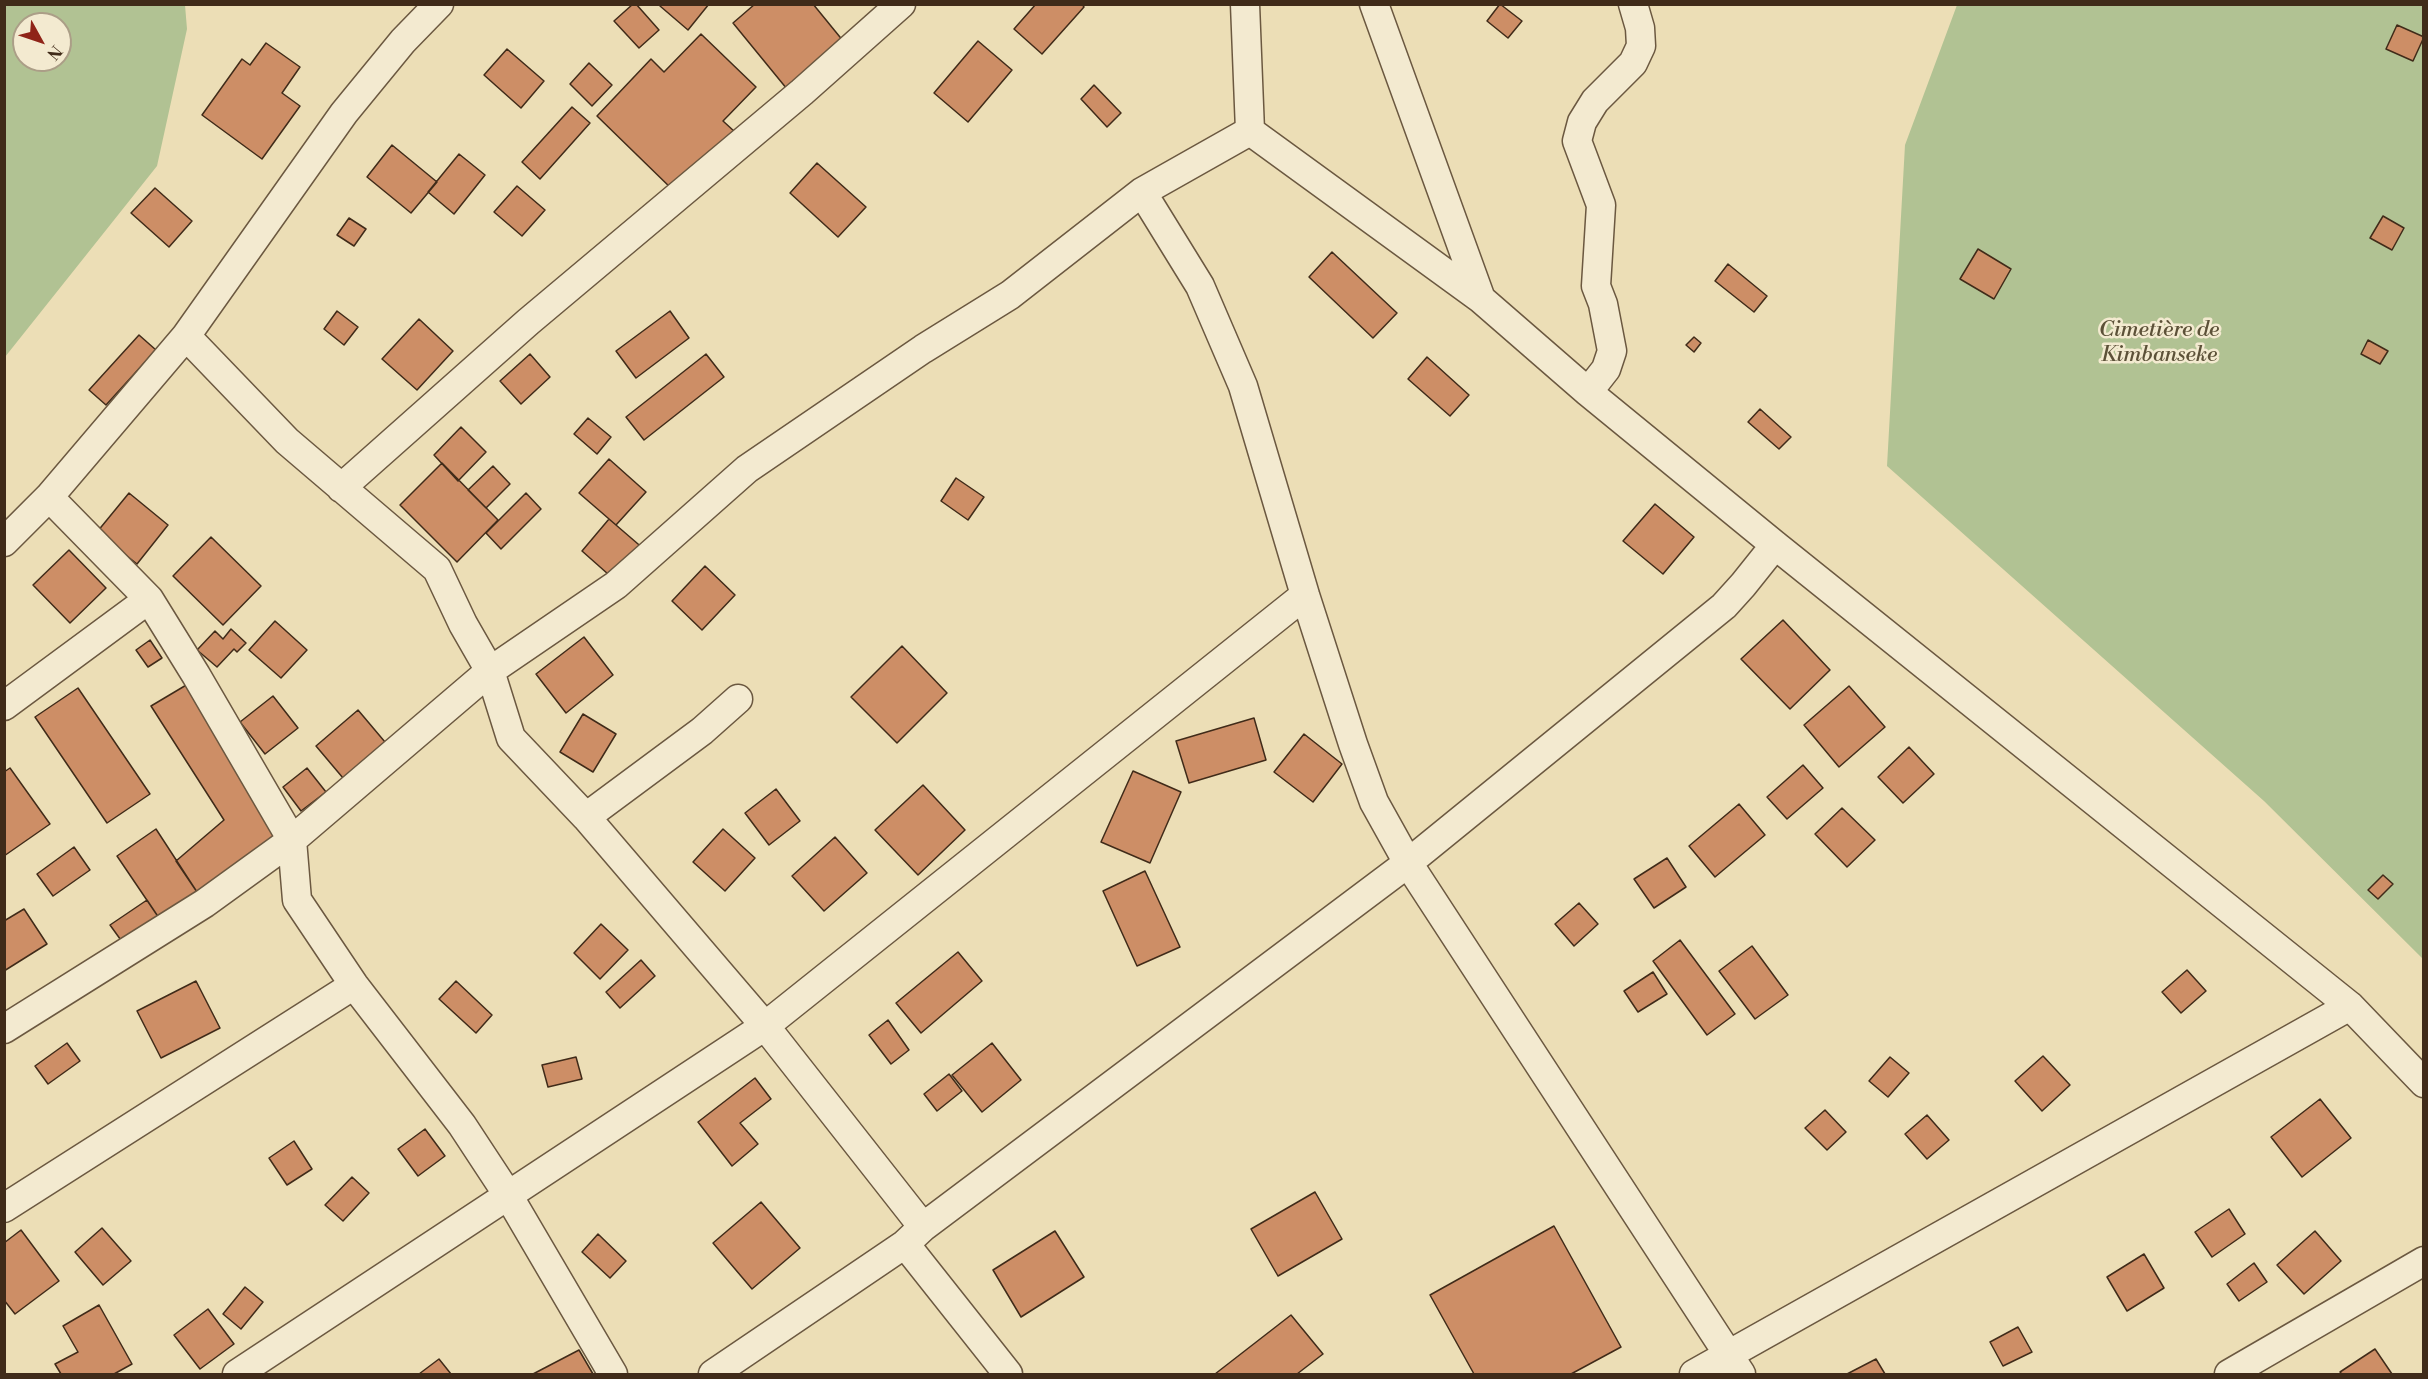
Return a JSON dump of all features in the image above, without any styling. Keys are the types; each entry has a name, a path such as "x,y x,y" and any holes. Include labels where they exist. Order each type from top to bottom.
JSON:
{"street":[{"path":"4,542 49,497 186,336 344,113 403,41 439,4"},
{"path":"341,488 528,322 802,92 901,4"},
{"path":"1245,4 1250,131"},
{"path":"1374,4 1481,300"},
{"path":"1588,392 1606,369 1612,351 1603,304 1596,286 1600,206 1595,186 1577,141 1582,122 1595,101 1633,63 1641,46 1640,28 1633,4"},
{"path":"4,1029 205,903 292,840 490,671 616,585 747,470 923,349 1010,295 1142,192 1250,131"},
{"path":"1250,131 1481,300 1588,392 1775,545 2350,1006 2424,1083"},
{"path":"1142,192 1200,286 1243,386 1305,595 1374,802 1408,863 1735,1365"},
{"path":"186,336 286,441 437,569 490,671 511,738 586,817 765,1026 914,1235 1008,1374"},
{"path":"49,497 149,599 292,840 297,900 354,985 462,1125 508,1195 613,1374"},
{"path":"713,1374 914,1235 1408,863 1724,606 1775,545"},
{"path":"237,1374 765,1026 1305,595"},
{"path":"4,706 149,599"},
{"path":"586,817 702,731 738,699"},
{"path":"4,1208 354,985"},
{"path":"1694,1374 1735,1365 2350,1006"},
{"path":"2229,1374 2424,1262"}],"green space":[{"path":"5,4 185,5 187,29 157,166 5,357"},
{"name":"Cimetière de Kimbanseke","path":"1957,5 2423,5 2423,959 2264,801 1887,466 1905,145"}],"building":[{"path":"633,4 636,4 659,30 639,48 614,21"},
{"path":"661,4 709,4 688,30 660,6"},
{"path":"755,4 813,4 844,42 787,89 733,23"},
{"path":"1036,4 1082,4 1084,7 1042,54 1014,29"},
{"path":"1500,4 1522,21 1508,38 1487,21"},
{"path":"2397,25 2424,37 2413,61 2386,49"},
{"path":"701,34 756,87 723,121 735,132 676,193 597,116 651,59 664,72"},
{"path":"978,41 1012,70 968,122 934,93"},
{"path":"266,43 300,67 282,93 300,106 262,159 202,115 242,59 250,65"},
{"path":"507,49 544,81 521,108 484,75"},
{"path":"589,63 612,85 592,106 570,84"},
{"path":"1094,85 1121,113 1107,127 1081,99"},
{"path":"572,107 590,123 540,179 522,162"},
{"path":"392,145 437,182 411,213 367,177"},
{"path":"459,154 485,175 454,214 428,192"},
{"path":"817,163 866,207 838,237 790,193"},
{"path":"517,186 545,210 522,236 494,212"},
{"path":"155,188 192,221 169,247 131,213"},
{"path":"2383,216 2404,228 2392,250 2370,238"},
{"path":"349,218 366,229 354,246 337,235"},
{"path":"1978,249 2011,269 1994,299 1960,279"},
{"path":"1332,252 1397,313 1373,338 1309,277"},
{"path":"1728,264 1767,296 1754,312 1715,281"},
{"path":"337,311 358,327 344,345 324,329"},
{"path":"670,311 689,338 636,378 616,351"},
{"path":"419,319 453,351 417,390 382,359"},
{"path":"139,335 156,350 106,405 89,390"},
{"path":"1694,337 1701,343 1694,352 1686,345"},
{"path":"2368,340 2388,351 2380,364 2361,354"},
{"path":"530,354 550,377 521,404 500,381"},
{"path":"706,354 724,377 644,440 626,417"},
{"path":"1427,357 1469,395 1450,416 1408,379"},
{"path":"1760,409 1791,437 1779,449 1748,422"},
{"path":"588,418 611,437 597,454 574,434"},
{"path":"461,427 486,452 458,481 434,455"},
{"path":"609,459 646,492 616,525 579,493"},
{"path":"442,463 498,520 457,562 400,505"},
{"path":"493,466 510,484 486,508 468,490"},
{"path":"956,478 984,497 968,520 941,501"},
{"path":"129,493 168,525 137,564 97,532"},
{"path":"526,493 541,509 501,549 486,533"},
{"path":"1655,504 1694,537 1663,574 1623,541"},
{"path":"609,519 645,550 617,582 582,551"},
{"path":"211,537 261,586 223,625 173,576"},
{"path":"69,550 106,588 70,623 33,585"},
{"path":"705,566 735,595 702,630 672,601"},
{"path":"1783,620 1830,670 1790,709 1741,659"},
{"path":"275,621 307,650 281,678 249,650"},
{"path":"231,629 246,643 237,652 234,649 217,667 197,650 215,631 223,639"},
{"path":"584,637 613,675 566,713 536,674"},
{"path":"150,640 162,658 148,667 136,650"},
{"path":"902,646 947,693 897,743 851,697"},
{"path":"188,684 277,835 197,892 176,861 224,820 151,706"},
{"path":"1849,686 1885,727 1839,767 1804,725"},
{"path":"78,688 150,794 107,823 35,717"},
{"path":"273,696 298,728 265,754 240,722"},
{"path":"358,710 385,742 343,778 316,746"},
{"path":"583,714 616,734 593,772 560,752"},
{"path":"1254,718 1266,760 1189,783 1176,741"},
{"path":"1304,734 1342,764 1313,802 1274,772"},
{"path":"1909,747 1934,774 1903,803 1878,777"},
{"path":"1803,765 1823,788 1787,819 1767,797"},
{"path":"10,768 50,824 4,856 4,772"},
{"path":"307,768 326,792 301,811 283,787"},
{"path":"1133,771 1181,792 1150,863 1101,842"},
{"path":"923,785 965,830 918,875 875,830"},
{"path":"776,789 800,821 769,845 745,813"},
{"path":"1739,804 1765,835 1715,877 1689,846"},
{"path":"1842,808 1875,840 1847,867 1815,834"},
{"path":"156,829 197,892 159,918 117,856"},
{"path":"723,829 755,858 725,891 693,862"},
{"path":"835,837 867,873 824,911 792,876"},
{"path":"74,847 90,870 53,896 37,874"},
{"path":"1667,858 1686,887 1654,908 1634,879"},
{"path":"1145,871 1180,947 1137,966 1103,891"},
{"path":"2383,875 2393,884 2378,899 2368,890"},
{"path":"147,900 159,918 123,943 110,925"},
{"path":"1579,903 1598,924 1574,946 1555,924"},
{"path":"24,909 47,944 4,971 4,921"},
{"path":"601,924 628,950 600,979 574,953"},
{"path":"1680,940 1735,1014 1707,1035 1653,961"},
{"path":"1752,946 1788,995 1755,1019 1719,971"},
{"path":"958,952 982,981 921,1033 896,1003"},
{"path":"641,960 655,976 620,1008 606,992"},
{"path":"2187,970 2206,991 2181,1013 2162,992"},
{"path":"1653,972 1667,994 1638,1012 1624,991"},
{"path":"196,981 220,1028 161,1058 137,1011"},
{"path":"456,981 492,1015 476,1033 439,999"},
{"path":"888,1020 909,1050 891,1064 869,1035"},
{"path":"67,1043 80,1061 48,1084 35,1066"},
{"path":"992,1043 1021,1080 982,1112 952,1075"},
{"path":"2043,1056 2070,1085 2042,1111 2015,1081"},
{"path":"576,1057 582,1079 548,1087 542,1065"},
{"path":"1890,1057 1909,1073 1888,1097 1869,1081"},
{"path":"949,1074 962,1091 937,1111 924,1094"},
{"path":"755,1078 771,1099 740,1123 758,1144 732,1166 698,1122"},
{"path":"2320,1099 2351,1138 2302,1177 2271,1137"},
{"path":"1825,1110 1846,1132 1827,1150 1805,1128"},
{"path":"1927,1115 1949,1140 1927,1159 1905,1134"},
{"path":"425,1129 445,1156 418,1176 398,1149"},
{"path":"294,1141 312,1169 287,1185 269,1158"},
{"path":"352,1177 369,1193 343,1221 325,1205"},
{"path":"1315,1192 1342,1239 1278,1276 1251,1229"},
{"path":"761,1202 800,1248 752,1289 713,1243"},
{"path":"2229,1209 2245,1234 2212,1257 2195,1232"},
{"path":"1554,1226 1621,1347 1571,1374 1474,1374 1430,1295"},
{"path":"102,1228 131,1261 103,1285 75,1252"},
{"path":"21,1230 59,1281 15,1314 4,1300 4,1243"},
{"path":"1055,1231 1084,1277 1021,1317 993,1270"},
{"path":"2315,1231 2341,1261 2304,1294 2277,1265"},
{"path":"598,1234 626,1261 610,1278 582,1252"},
{"path":"2144,1254 2164,1288 2127,1311 2107,1277"},
{"path":"2254,1263 2267,1282 2239,1301 2227,1284"},
{"path":"245,1287 263,1302 241,1329 223,1314"},
{"path":"99,1305 132,1364 114,1374 61,1374 55,1364 78,1352 63,1326"},
{"path":"208,1309 234,1344 200,1369 174,1335"},
{"path":"1291,1315 1323,1354 1297,1374 1215,1374"},
{"path":"2018,1327 2032,1352 2003,1366 1990,1342"},
{"path":"2375,1349 2392,1374 2342,1374 2340,1372"},
{"path":"579,1350 593,1374 533,1374"},
{"path":"439,1359 451,1374 419,1374"},
{"path":"1876,1359 1885,1374 1847,1374"}]}
